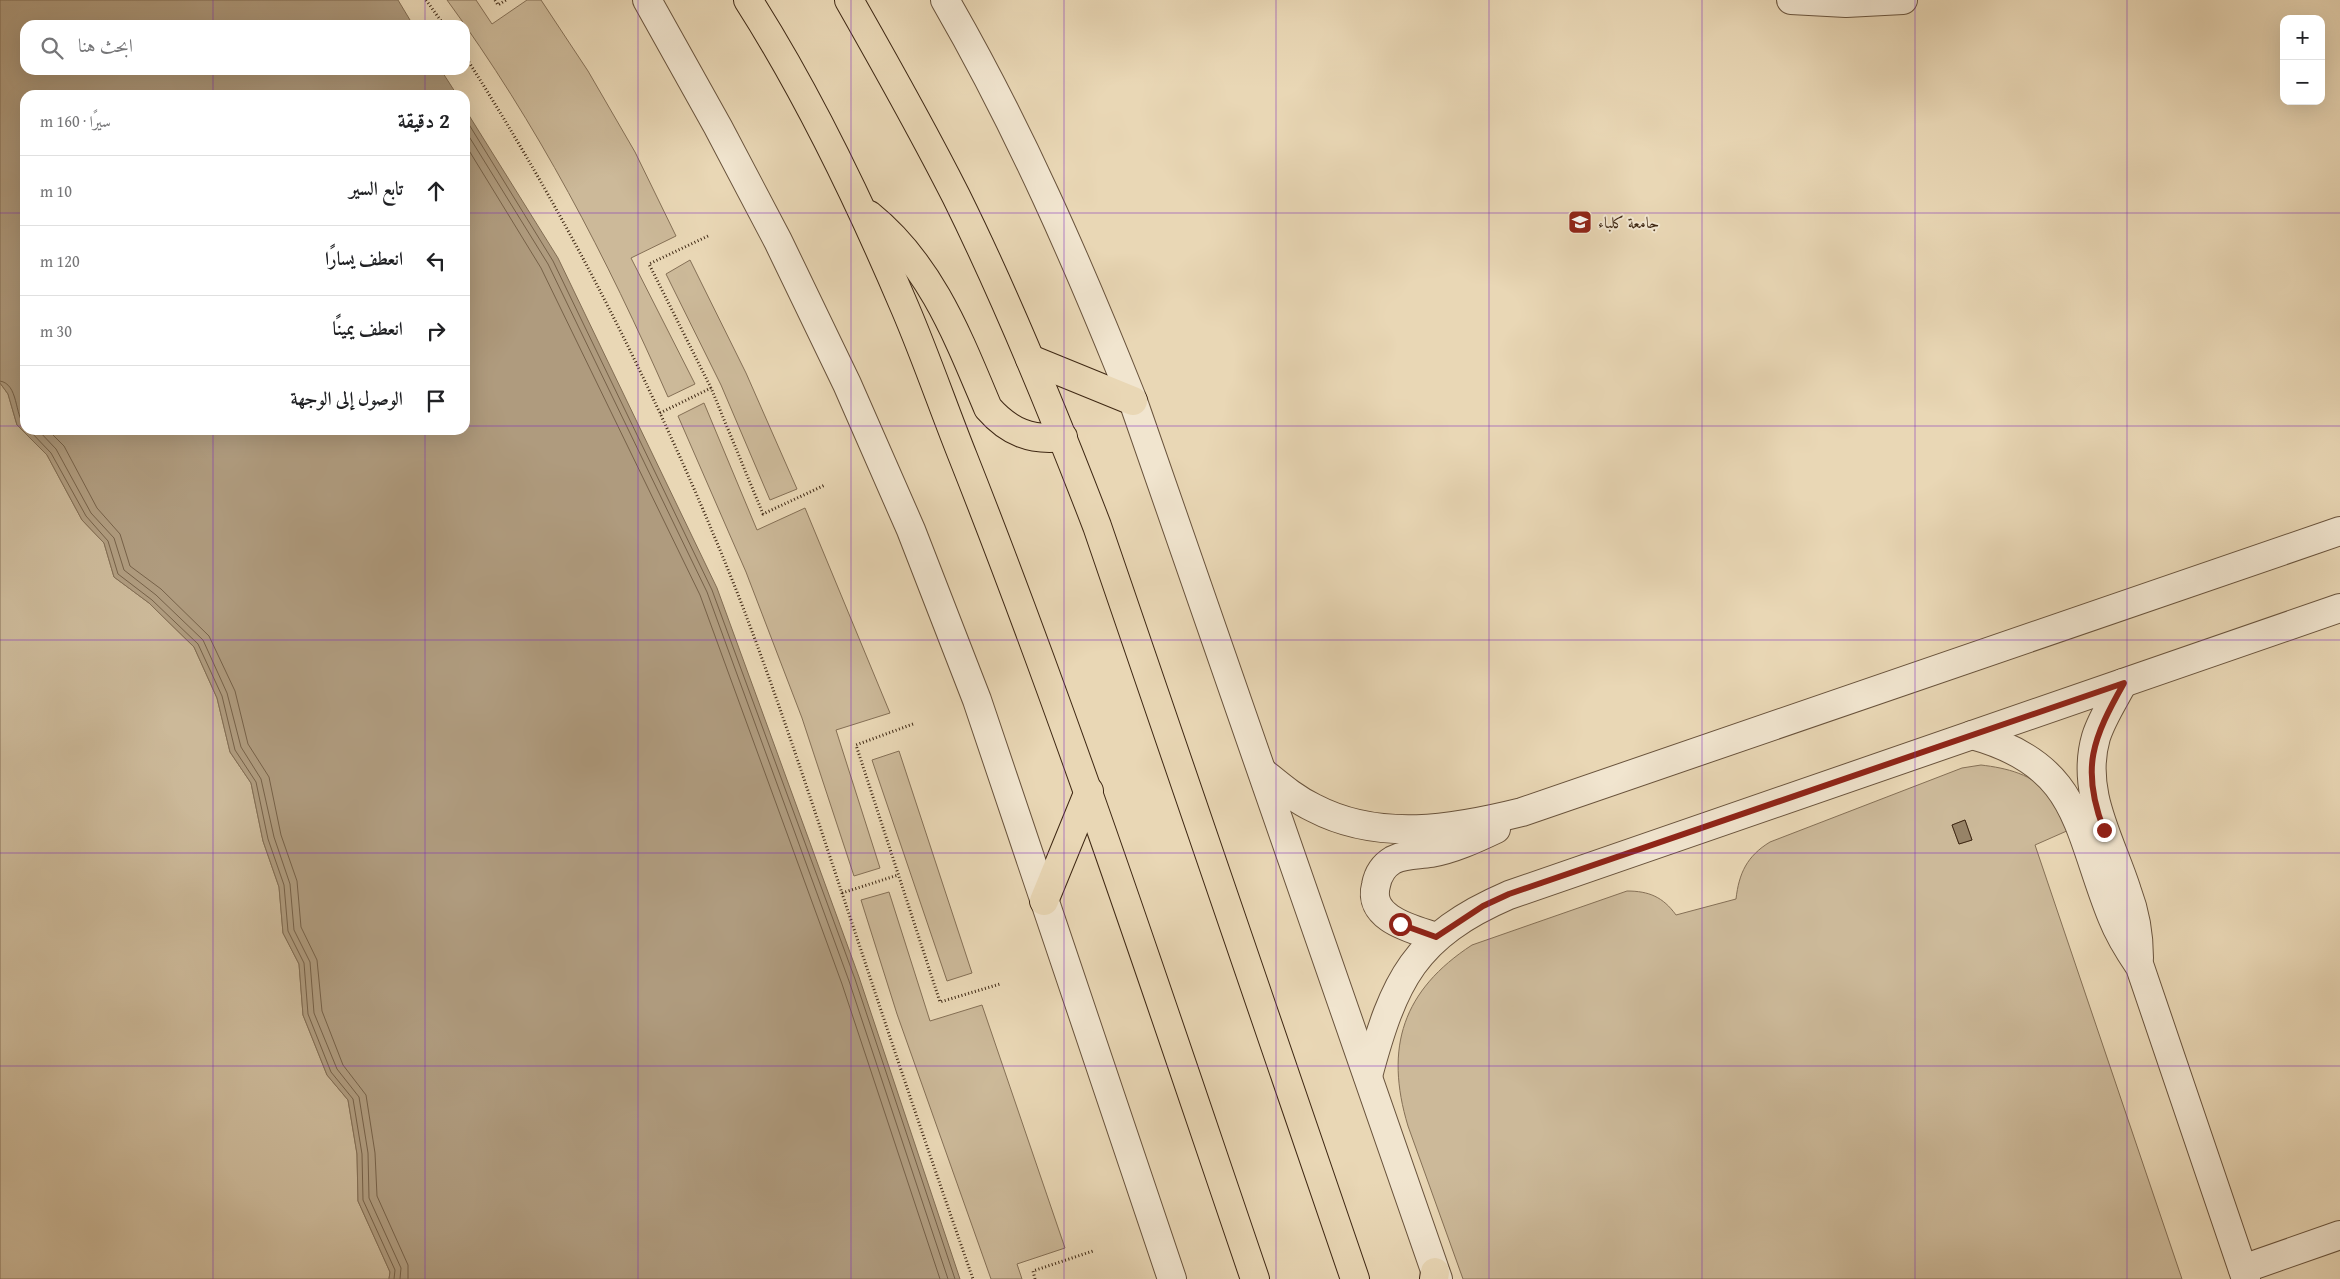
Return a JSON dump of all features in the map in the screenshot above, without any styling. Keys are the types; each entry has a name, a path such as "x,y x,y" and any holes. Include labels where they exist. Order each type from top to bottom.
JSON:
{"highway":[{"path":"748,0 812,110 862,210 907,312 990,525 1089,791 1255,1279"},
{"path":"849,0 901,91 956,197 1030,359 1063,437 1100,535 1354,1279"},
{"path":"862,210 902,245 933,287 988,408 999,421 1029,437 1046,439 1063,437"},
{"path":"1030,359 1133,401"},
{"path":"1044,901 1089,791"}],"street":[{"path":"647,0 713,118 773,232 847,384 911,530 977,700 1172,1279"},
{"path":"945,0 973,48 1032,163 1085,281 1133,401 1264,773 1435,1277"},
{"path":"1791,0 1846,3 1903,0"},
{"path":"1264,773 1314,809 1343,820 1372,827 1403,831 1483,822 1522,812 2340,531"},
{"path":"1368,1076 1380,1032 1401,981 1417,958 1436,937 1483,906 1509,894 2340,608"},
{"path":"2124,683 2096,736 2091,776 2093,796 2098,815 2134,914 2139,940 2140,967"},
{"path":"1972,735 2014,749 2049,776 2063,792 2075,811 2112,918 2124,944 2140,967 2244,1274 2340,1235"},
{"path":"1436,937 1390,918 1381,910 1376,900 1375,888 1384,866 1394,860 1447,849 1478,838 1522,812"}],"path":[{"path":"426,0 440,20"},
{"path":"495,0 498,5 506,0"},
{"path":"470,64 511,128 562,217 610,308 660,412 738,596 811,797 911,1103 973,1279"},
{"path":"708,236 649,264 710,388 763,514 825,485"},
{"path":"660,412 710,388"},
{"path":"913,724 856,745 940,1002 1000,984"},
{"path":"842,893 898,875"},
{"path":"1035,1279 1033,1272 1093,1251"}],"shaded area":[{"path":"447,0 476,0 492,24 527,0 541,0 588,71 635,152 676,236 631,258 695,384 668,397 645,345 568,192 511,94 470,33 470,20 461,20"},
{"path":"690,260 746,373 797,489 770,500 721,385 666,274"},
{"path":"0,383 8,394 17,425 20,428 20,435 27,435 47,455 82,520 104,543 114,577 149,603 194,647 217,698 230,752 251,783 263,841 279,887 283,933 299,964 303,1015 327,1075 348,1100 357,1154 358,1201 390,1272 389,1279 0,1279"},
{"path":"704,403 757,530 805,508 890,713 836,730 880,868 854,876 802,718 746,572 678,416"},
{"path":"899,751 972,973 947,981 872,760"},
{"path":"1981,765 1990,766 2010,770 2028,777 2043,788 2053,800 2069,830 2035,845 2182,1279 1463,1279 1408,1126 1401,1097 1398,1071 1400,1046 1405,1023 1415,1001 1448,962 1472,945 1627,891 1642,892 1655,896 1661,899 1676,915 1736,899 1739,881 1750,859 1770,842 1962,768","holes":["1965,820 1972,840 1959,844 1952,825"]},
{"path":"889,892 930,1021 982,1005 1065,1248 1017,1264 1022,1279 991,1279 897,1014 861,900"}],"water":[{"path":"0,0 398,0 410,20 20,20 20,75 444,75 454,90 20,90 20,428 17,425 8,394 0,383"},
{"path":"470,117 558,258 717,588 859,977 960,1279 389,1279 390,1272 358,1201 357,1154 348,1100 327,1075 303,1015 299,964 283,933 279,887 263,841 251,783 230,752 217,698 194,647 149,603 114,577 104,543 82,520 47,455 27,435 470,435"}],"building":[{"path":"1965,820 1972,840 1959,844 1952,825"}],"place":[{"name":"جامعة كلباء","path":"1580,222"}],"route":[{"path":"1400,924 1436,937 1459,920 1509,894 2124,683 2096,736 2092,756 2093,796 2104,830"}]}
